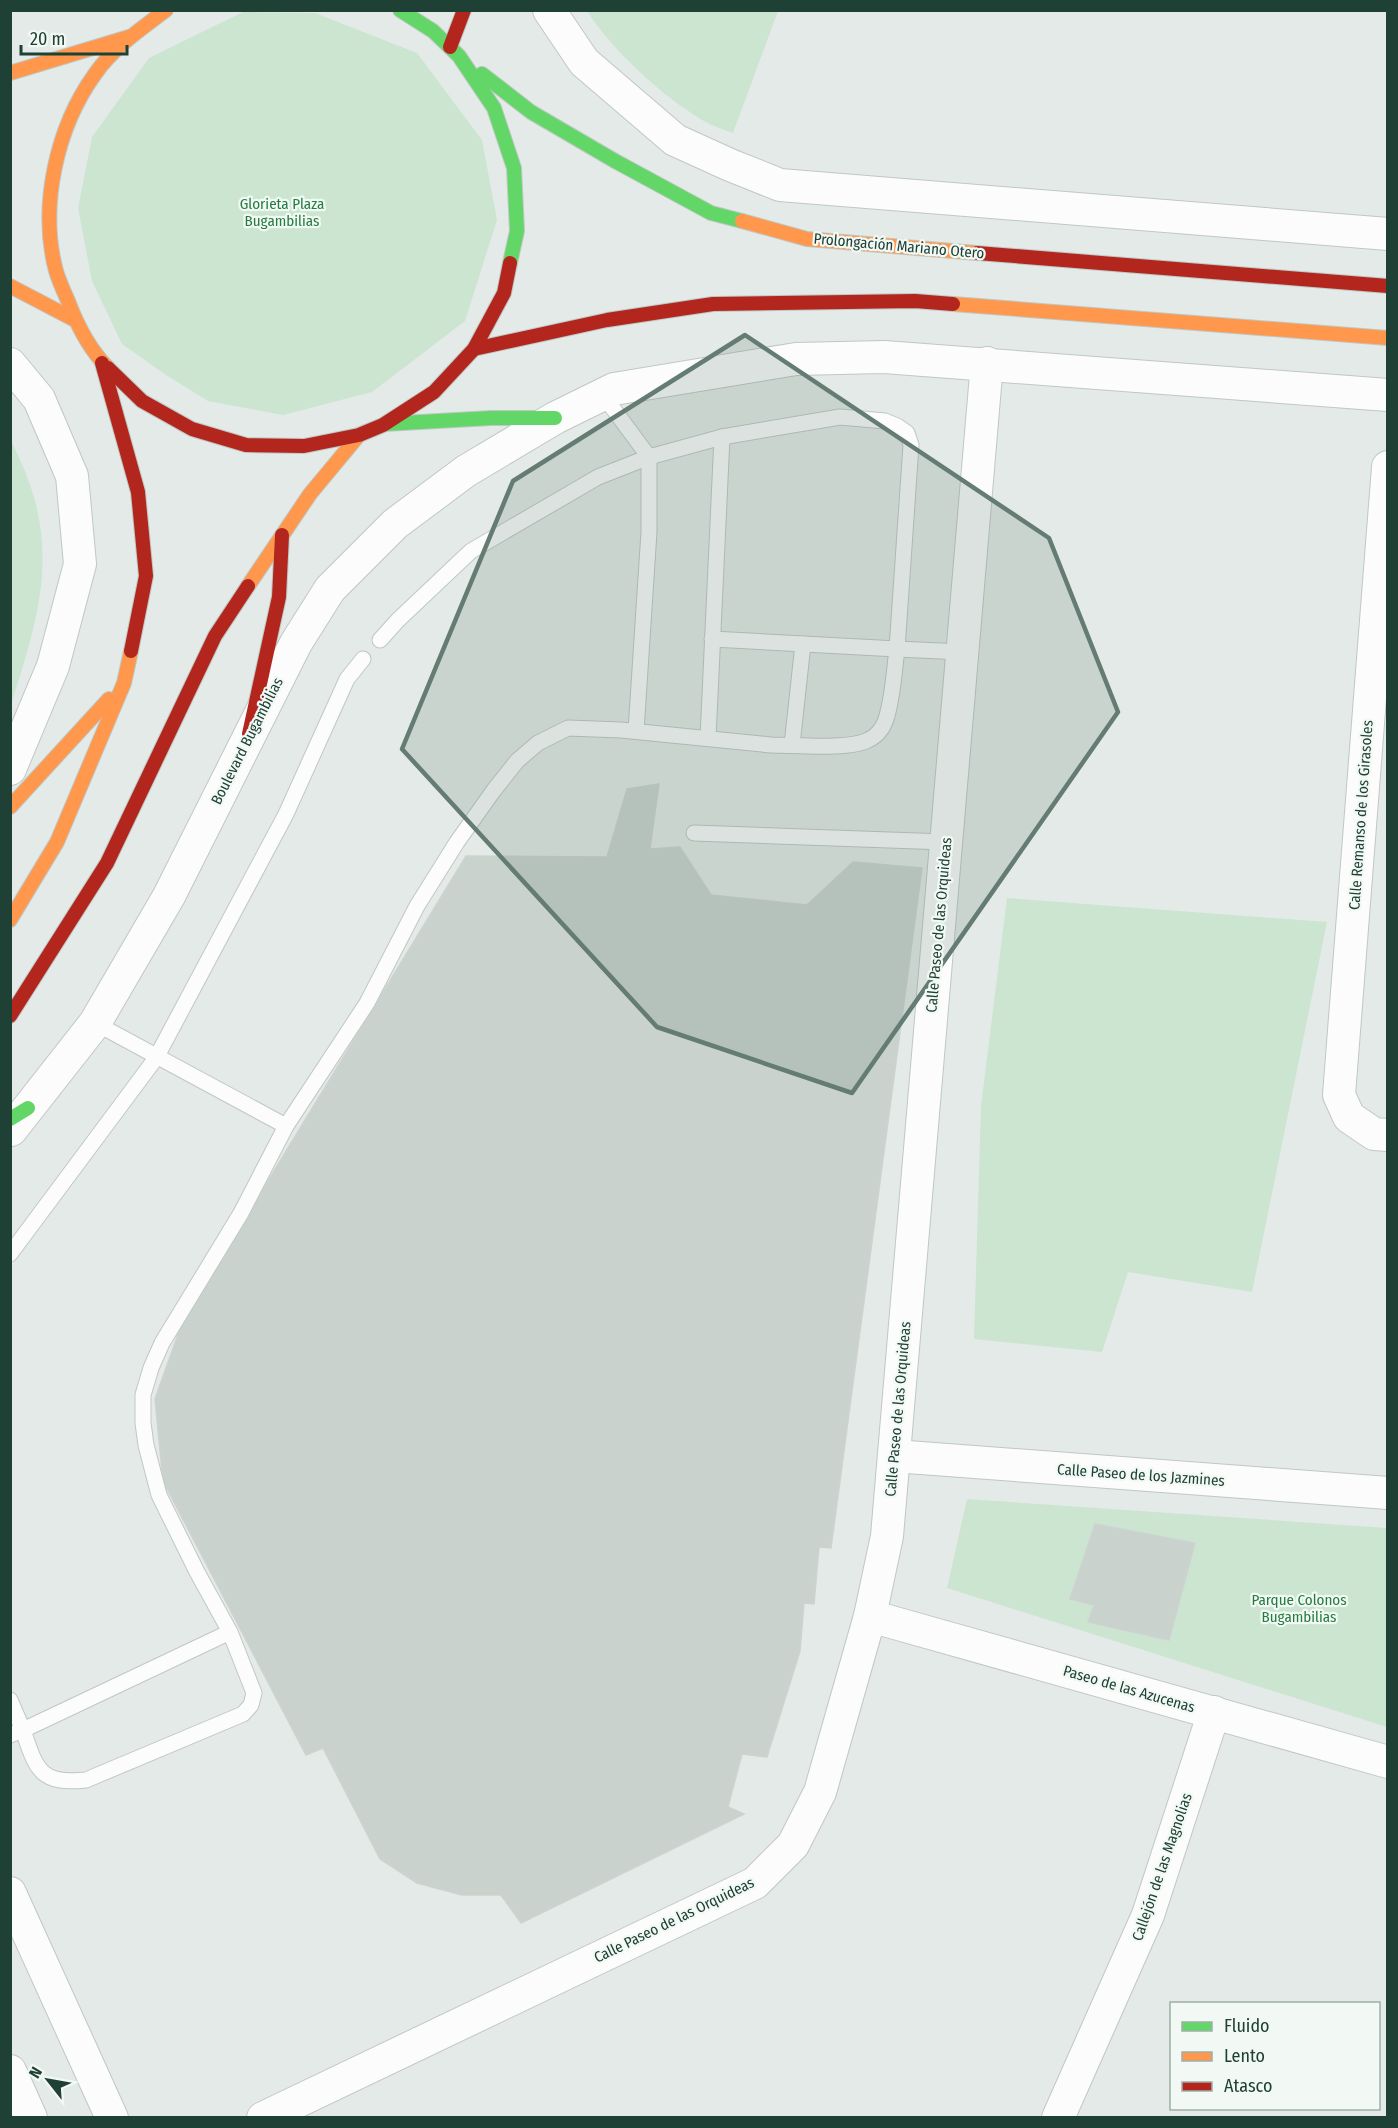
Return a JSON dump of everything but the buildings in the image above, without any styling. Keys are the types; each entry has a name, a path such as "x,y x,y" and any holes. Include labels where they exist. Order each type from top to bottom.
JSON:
{"street":[{"path":"166,10 130,36 95,74 69,120 54,168 50,220 56,272 75,320 87,341 101,361 142,401 192,429 246,445 303,446 359,435 383,424 434,392 474,349 504,293 517,231 514,168 494,108 454,52 433,31 400,10"},
{"path":"428,10 433,31"},
{"path":"454,52 464,10"},
{"path":"549,10 584,62 675,140 730,165 780,184 1388,234"},
{"path":"10,73 130,36"},
{"name":"Prolongación Mariano Otero","path":"454,52 531,112 615,162 711,213 807,239 1388,286"},
{"path":"10,286 75,320"},
{"path":"474,349 607,320 713,304 915,301 1388,338"},
{"path":"383,424 496,417 555,418 614,389 796,359 884,357 987,363 1388,395"},
{"path":"10,920 57,842 124,682 146,576 138,492 101,361"},
{"name":"Calle Paseo de las Orquideas","path":"263,2118 755,1883 793,1845 820,1792 870,1616 887,1536 987,363"},
{"path":"10,364 39,399 72,476 80,564 53,666 10,769"},
{"name":"Boulevard Bugambilias","path":"16,1119 95,1023 169,896 296,644 330,589 395,524 466,471 555,418"},
{"path":"10,1016 106,863 215,636 310,494 359,435"},
{"name":"Calle Remanso de los Girasoles","path":"1388,466 1339,1095 1349,1117 1374,1134 1388,1135"},
{"path":"249,734 279,597 282,534"},
{"path":"10,807 124,682"},
{"name":"Calle Paseo de los Jazmines","path":"894,1456 1388,1493"},
{"name":"Paseo de las Azucenas","path":"870,1616 1388,1762"},
{"name":"Callejón de las Magnolias","path":"1058,2118 1148,1915 1214,1712"},
{"path":"10,1893 112,2118"},
{"path":"10,2071 31,2118"}],"lane":[{"path":"603,395 649,457 649,532 636,731"},
{"path":"10,1700 17,1732 38,1769 56,1779 71,1781 86,1780 243,1714 251,1705 254,1693 230,1632 196,1572 159,1495 146,1445 143,1395 162,1343 241,1213 286,1126 367,1003 417,906 451,851 494,790 518,761 538,743 568,728 636,731 792,745 855,745 876,735 885,719 889,704 897,649 911,451 907,433 885,422 840,417 722,438 649,457 598,477 471,551 380,640"},
{"path":"708,738 722,438"},
{"path":"712,639 963,652"},
{"path":"792,745 803,644"},
{"path":"10,1254 156,1058 286,814 347,679 363,659"},
{"path":"694,833 946,842"},
{"path":"95,1023 156,1058 286,1126"},
{"path":"17,1732 230,1632"}],"highlighted area":[{"path":"745,335 1049,538 1118,712 852,1093 657,1027 402,749 513,481"}],"green space":[{"path":"587,11 778,11 733,133 714,126 686,110 639,72 611,42"},
{"name":"Glorieta Plaza Bugambilias","path":"243,12 315,13 417,53 482,140 497,220 465,321 372,392 283,415 208,401 122,344 92,281 78,208 92,137 149,58"},
{"path":"11,441 27,476 37,510 42,541 42,572 39,603 32,635 11,704"},
{"path":"1007,898 1327,922 1252,1292 1128,1272 1102,1352 974,1339 981,1106"},
{"name":"Parque Colonos Bugambilias","path":"967,1499 1387,1528 1387,1727 947,1588"}],"traffic: fast":[{"path":"400,10 433,31 459,56 494,108 514,168 517,231 510,263"},
{"path":"482,74 531,112 615,161 711,213 742,221"},
{"path":"385,424 491,418 555,418"},
{"path":"10,1119 28,1108"}],"traffic: slow":[{"path":"108,368 89,345 56,271 49,221 54,169 70,119 81,95 95,74 119,47 166,10"},
{"path":"10,73 129,37"},
{"path":"742,221 807,239 977,253"},
{"path":"10,286 75,320"},
{"path":"953,304 1388,338"},
{"path":"248,586 310,494 359,435"},
{"path":"10,920 57,842 124,683 131,651"},
{"path":"10,807 109,699"}],"traffic: jam":[{"path":"450,47 464,10"},
{"path":"977,253 1388,286"},
{"path":"108,368 142,401 192,429 246,445 304,446 359,435 383,425 434,392 474,349 504,293 510,263"},
{"path":"474,349 607,320 713,304 915,301 953,304"},
{"path":"102,363 138,492 146,576 131,651"},
{"path":"249,734 279,597 282,535"},
{"path":"10,1016 107,863 215,636 248,586"}]}
